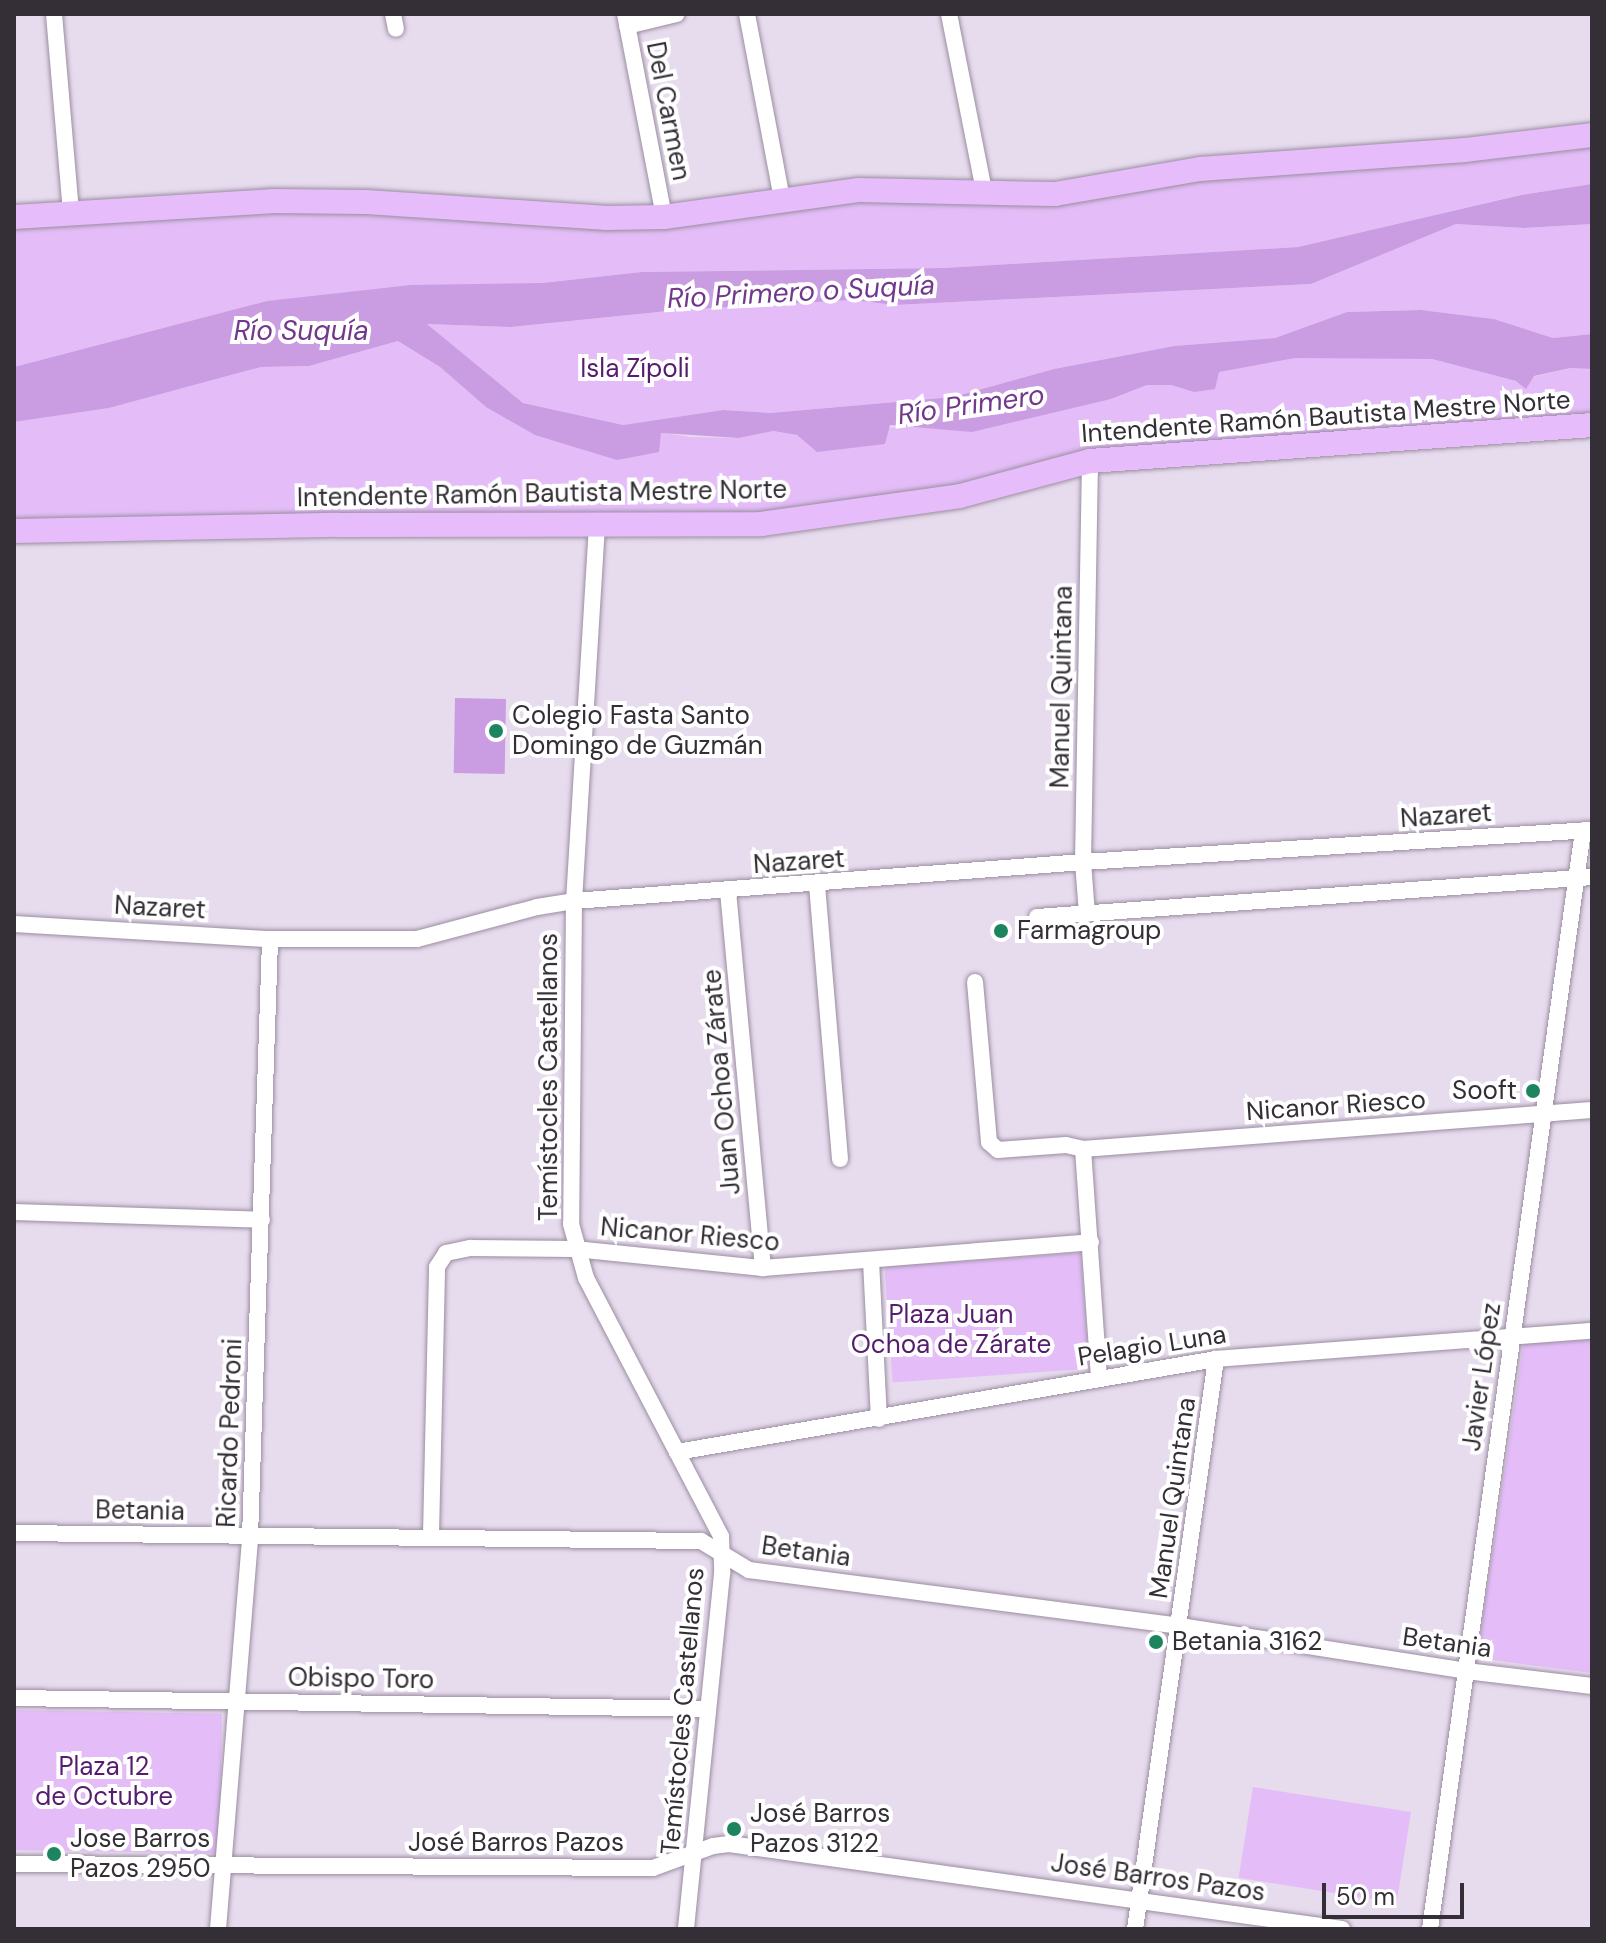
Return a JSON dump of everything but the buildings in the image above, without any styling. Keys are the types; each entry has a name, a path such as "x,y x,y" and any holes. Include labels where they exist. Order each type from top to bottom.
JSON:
{"main road":[{"path":"14,217 272,201 366,202 607,218 664,217 859,190 1055,194 1200,169 1465,150 1592,135"},
{"name":"Intendente Ramón Bautista Mestre Norte","path":"14,531 338,525 761,524 893,508 960,496 1090,461 1592,425"}],"street":[{"path":"54,14 71,213"},
{"path":"626,20 677,14"},
{"path":"747,14 782,200"},
{"path":"949,14 984,191"},
{"name":"Del Carmen","path":"626,20 664,217"},
{"name":"Manuel Quintana","path":"1087,914 1083,862 1090,461"},
{"name":"Temístocles Castellanos","path":"597,525 574,901 571,1224 575,1249 586,1278 713,1516 722,1551 686,1929"},
{"name":"Nazaret","path":"14,924 270,939 417,939 537,907 574,901 817,885 1083,862 1587,830"},
{"name":"Javier López","path":"1430,1929 1542,1114 1584,878 1587,830"},
{"path":"1037,917 1584,878"},
{"path":"817,885 840,1159"},
{"name":"Juan Ochoa Zárate","path":"728,891 763,1268"},
{"name":"Ricardo Pedroni","path":"218,1929 250,1537 270,939"},
{"name":"Nicanor Riesco","path":"975,982 989,1142 998,1150 1066,1145 1083,1149 1592,1110"},
{"path":"1083,1149 1099,1378"},
{"path":"14,1212 262,1220"},
{"name":"Nicanor Riesco","path":"431,1535 437,1267 446,1253 457,1250 575,1249 763,1268 1091,1242"},
{"path":"871,1261 879,1419"},
{"name":"Pelagio Luna","path":"677,1452 1216,1359 1592,1331"},
{"name":"Manuel Quintana","path":"1135,1929 1216,1359"},
{"name":"Betania","path":"14,1533 250,1537 431,1535 701,1541 749,1570 1180,1626 1466,1671 1592,1686"},
{"name":"Obispo Toro","path":"14,1698 707,1709"},
{"name":"José Barros Pazos","path":"14,1864 653,1868 675,1863 694,1852 729,1844 1342,1929"}],"green space":[{"path":"1592,135 1592,184 1520,195 1298,247 944,268 642,272 542,283 267,301 14,367 14,217 171,207 607,218 984,191"},
{"name":"Isla Zípoli","path":"1456,224 1524,228 1592,224 1592,334 1553,338 1494,319 1421,310 1347,312 1275,338 1174,346 1054,369 953,397 770,413 723,410 623,425 523,403 427,324 511,327 678,310 851,300 895,305 1311,284"},
{"path":"398,341 440,367 486,407 691,437 739,438 772,431 797,435 910,426 1111,399 1147,385 1171,385 1194,392 1219,372 1252,364 1295,358 1346,357 1432,359 1516,381 1570,368 1592,369 1592,425 1114,459 761,524 14,531 14,422 109,408 261,367 309,366"},
{"name":"Plaza Juan Ochoa de Zárate","path":"1081,1253 1089,1369 893,1382 884,1267"},
{"path":"1530,1340 1592,1340 1592,1673 1477,1658 1523,1346"},
{"name":"Plaza 12 de Octubre","path":"14,1710 222,1714 220,1854 14,1850"},
{"path":"1253,1787 1411,1812 1397,1903 1239,1878"}],"water":[{"name":"Río Suquía","path":"1592,184 1592,224 1524,228 1456,224 1311,284 895,305 851,300 678,310 511,327 427,324 523,403 623,425 723,410 770,413 953,397 1054,369 1174,346 1275,338 1347,312 1421,310 1494,319 1553,338 1592,334 1592,369 1570,368 1534,376 1526,389 1516,381 1432,359 1295,358 1219,372 1215,389 1194,392 1171,385 1147,385 1111,399 972,432 890,425 885,444 817,452 797,435 773,431 739,438 661,433 659,452 617,460 535,435 486,407 440,367 398,341 309,366 261,367 109,408 14,422 14,367 267,301 411,285 542,283 642,272 944,268 1298,247 1521,195"},
{"path":"455,698 506,699 505,774 454,773"}],"place":[{"name":"Colegio Fasta Santo Domingo de Guzmán","path":"496,731"},
{"name":"Farmagroup","path":"1001,931"},
{"name":"Sooft","path":"1533,1091"},
{"name":"Betania 3162","path":"1156,1642"},
{"name":"José Barros Pazos 3122","path":"734,1829"},
{"name":"Jose Barros Pazos 2950","path":"54,1854"}],"water label":[{"name":"Río Primero o Suquía","path":"801,292"},
{"name":"Río Primero","path":"971,405"}]}
